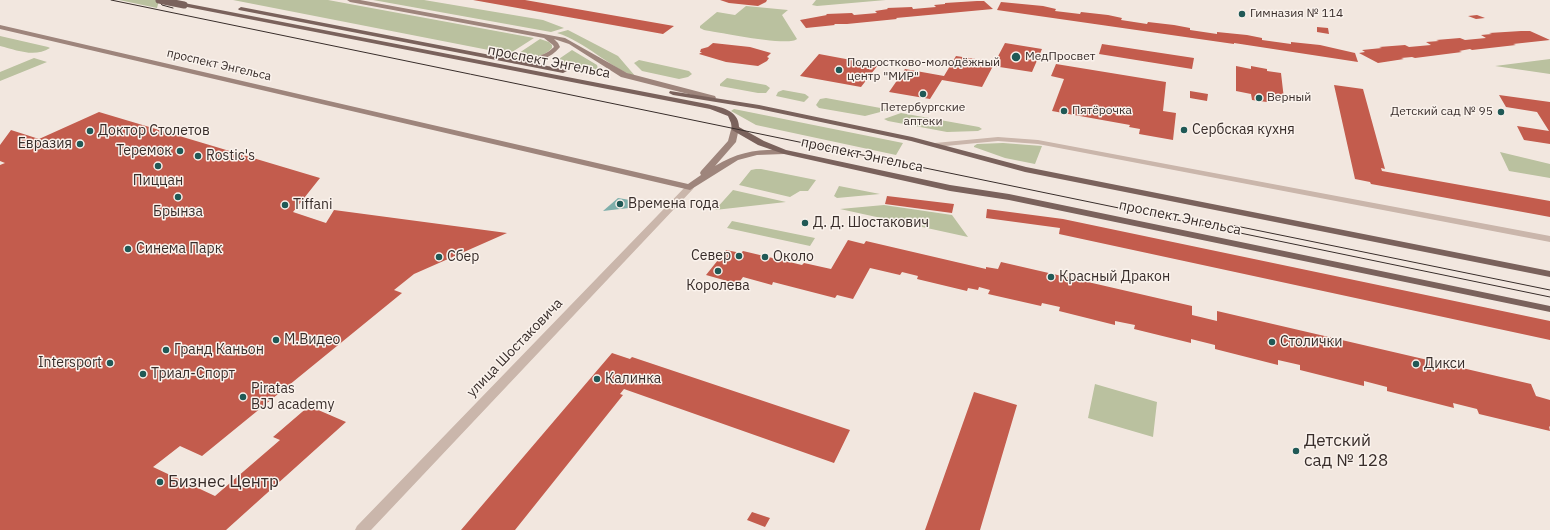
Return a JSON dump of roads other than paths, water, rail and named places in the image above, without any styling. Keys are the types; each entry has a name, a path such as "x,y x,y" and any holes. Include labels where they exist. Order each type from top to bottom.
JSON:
{"main road":[{"name":"проспект Энгельса","path":"159,0 707,106 723,110 730,114 734,119 735,128 761,143 784,152 942,186 1009,197 1550,309"},
{"name":"проспект Энгельса","path":"195,0 676,93 712,98"},
{"name":"проспект Энгельса","path":"350,0 571,42 618,72 633,78 712,98 881,132 1025,169 1550,274"},
{"name":"проспект Энгельса","path":"0,27 690,187"},
{"name":"проспект Энгельса","path":"514,62 539,58 553,52 557,47 556,44 545,36"},
{"name":"улица Шостаковича","path":"690,187 732,142 735,128"},
{"name":"улица Шостаковича","path":"690,187 723,164 739,157 754,153 784,152"}],"street":[{"path":"935,145 998,139 1038,142 1550,239"},
{"name":"улица Шостаковича","path":"362,530 690,187"}],"water":[{"name":"Времена года","path":"618,198 630,200 629,208 603,211"}],"tram line":[{"path":"111,0 1550,297"},
{"path":"161,0 160,2 162,5 173,8"},
{"path":"1231,225 1550,290"}],"place":[{"name":"Гимназия № 114","path":"1242,14"},
{"name":"МедПросвет","path":"1016,57"},
{"name":"Подростково-молодёжный центр \"МИР\"","path":"839,70"},
{"name":"Петербургские аптеки","path":"923,94"},
{"name":"Верный","path":"1259,98"},
{"name":"Пятёрочка","path":"1064,111"},
{"name":"Детский сад № 95","path":"1501,112"},
{"name":"Сербская кухня","path":"1184,130"},
{"name":"Доктор Столетов","path":"90,131"},
{"name":"Евразия","path":"80,144"},
{"name":"Теремок","path":"180,151"},
{"name":"Rostic's","path":"198,156"},
{"name":"Пиццан","path":"158,166"},
{"name":"Брынза","path":"178,197"},
{"name":"Времена года","path":"620,204"},
{"name":"Tiffani","path":"285,205"},
{"name":"Д. Д. Шостакович","path":"805,223"},
{"name":"Синема Парк","path":"128,249"},
{"name":"Север","path":"739,256"},
{"name":"Сбер","path":"439,257"},
{"name":"Около","path":"765,257"},
{"name":"Королева","path":"718,271"},
{"name":"Красный Дракон","path":"1051,277"},
{"name":"М.Видео","path":"276,340"},
{"name":"Столички","path":"1272,342"},
{"name":"Гранд Каньон","path":"166,350"},
{"name":"Intersport","path":"110,363"},
{"name":"Дикси","path":"1416,364"},
{"name":"Триал-Спорт","path":"143,374"},
{"name":"Калинка","path":"597,379"},
{"name":"Piratas BJJ academy","path":"243,397"},
{"name":"Детский сад № 128","path":"1296,451"},
{"name":"Бизнес Центр","path":"160,482"}]}
